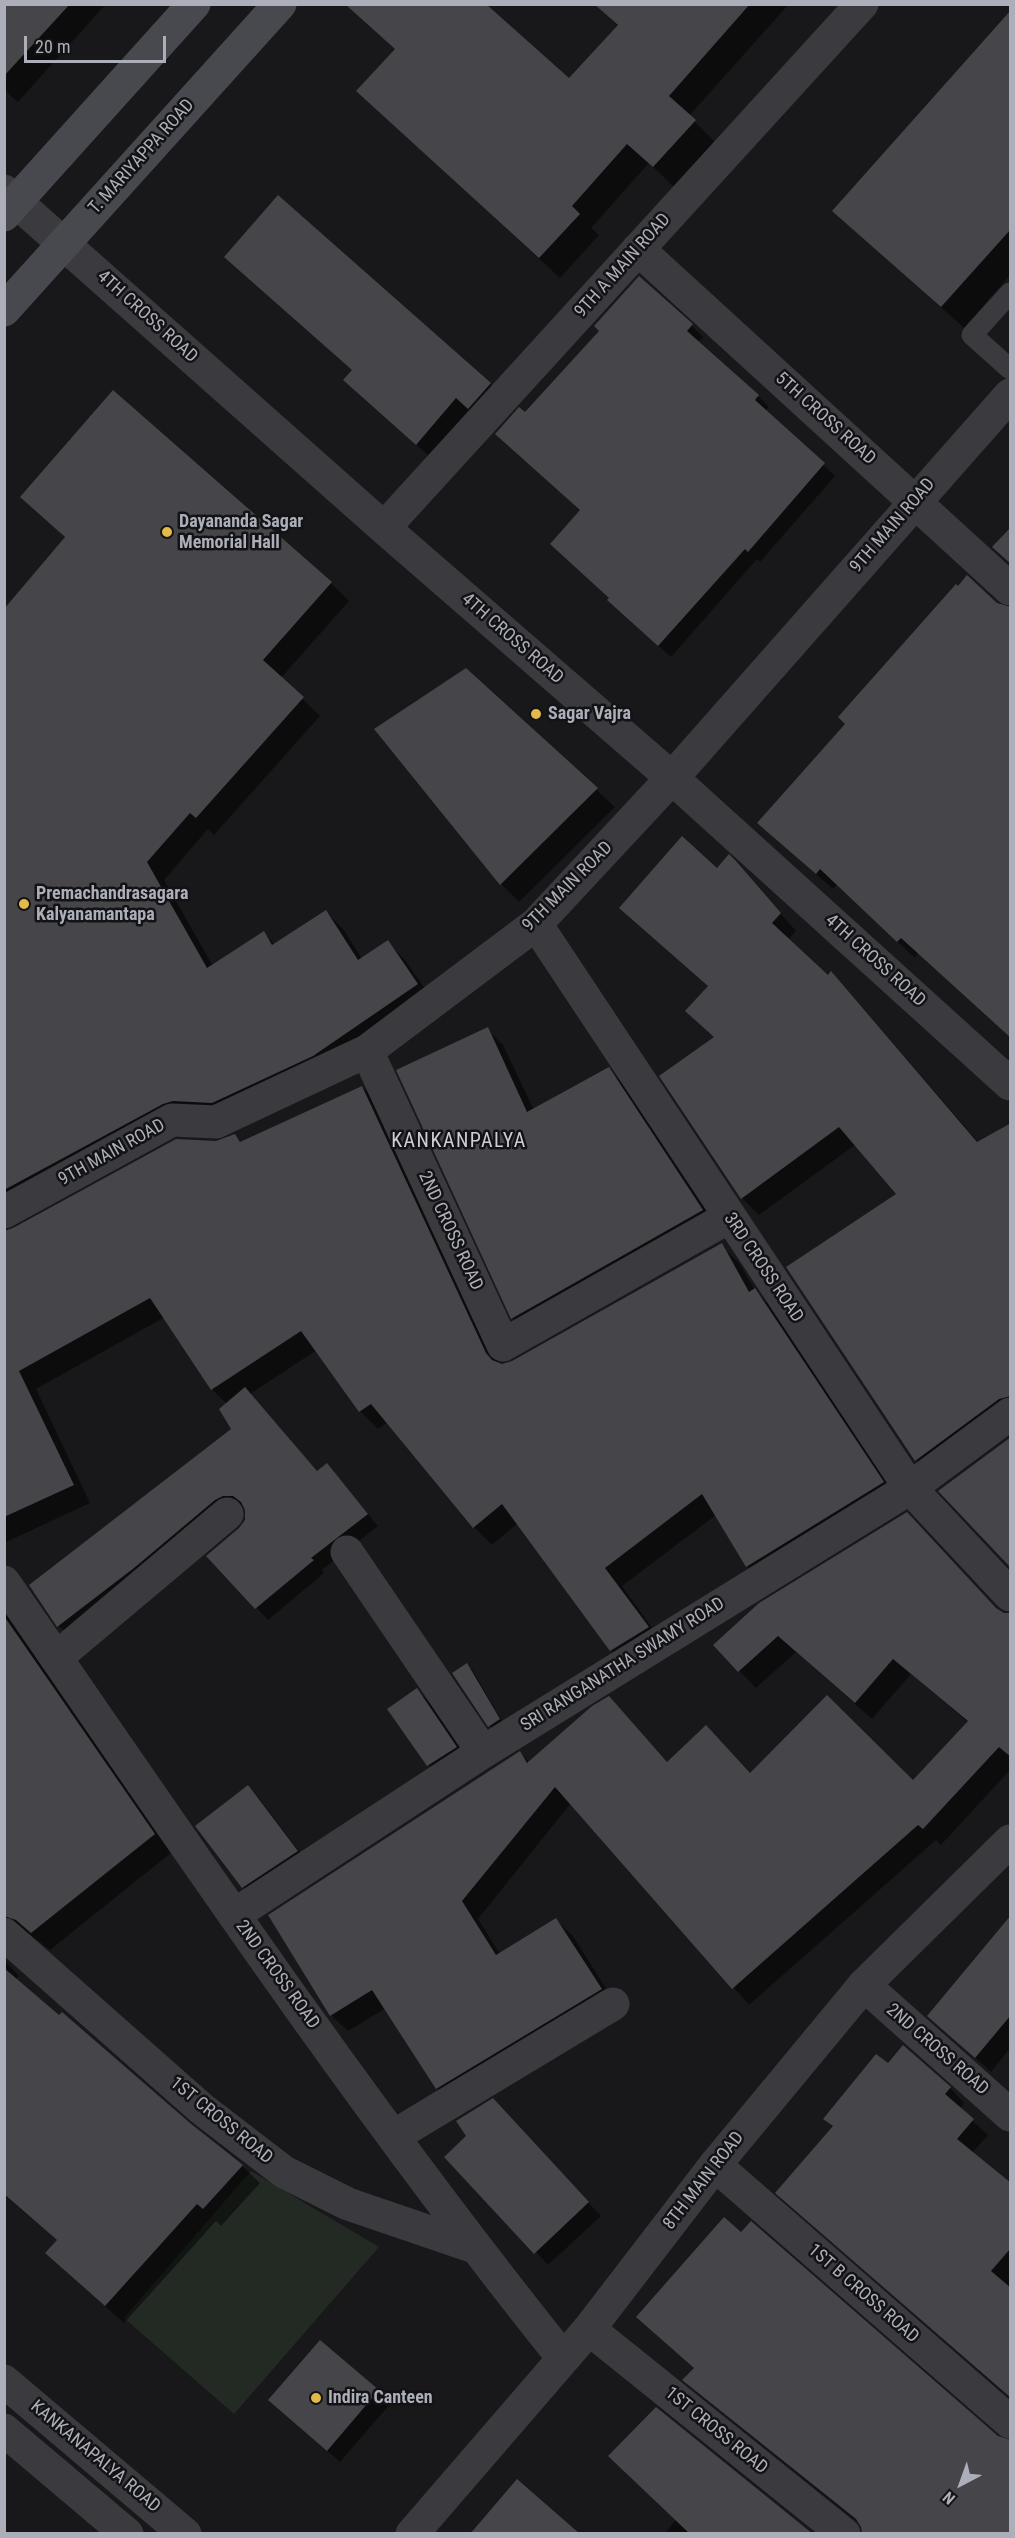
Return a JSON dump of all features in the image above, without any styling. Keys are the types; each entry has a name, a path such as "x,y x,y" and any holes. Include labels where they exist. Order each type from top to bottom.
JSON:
{"main road":[{"path":"9,203 194,4"},
{"name":"T. MARIYAPPA ROAD","path":"4,310 280,4"}],"street":[{"name":"9TH A MAIN ROAD","path":"384,528 862,4"},
{"path":"9,203 65,244"},
{"name":"4TH CROSS ROAD","path":"65,244 384,528 672,778 1011,1084"},
{"name":"5TH CROSS ROAD","path":"638,249 1011,589"},
{"name":"9TH MAIN ROAD","path":"4,1212 172,1120 216,1122 367,1051 536,924 672,778 1011,395"},
{"name":"3RD CROSS ROAD","path":"536,924 910,1488 1011,1595"},
{"name":"2ND CROSS ROAD","path":"367,1051 503,1345 729,1217"},
{"name":"SRI RANGANATHA SWAMY ROAD","path":"234,1915 483,1752 910,1488 1011,1414"},
{"path":"56,1658 227,1514"},
{"path":"347,1552 483,1752"},
{"name":"2ND CROSS ROAD","path":"4,1582 234,1915 474,2247 563,2358"},
{"name":"8TH MAIN ROAD","path":"412,2534 589,2329 715,2165 864,1985 1011,1841"},
{"name":"1ST CROSS ROAD","path":"4,1934 202,2109 284,2172 348,2204 474,2247"},
{"name":"2ND CROSS ROAD","path":"864,1985 1011,2115"},
{"path":"394,2136 613,2004"},
{"name":"1ST B CROSS ROAD","path":"715,2165 1011,2422"},
{"name":"1ST CROSS ROAD","path":"589,2329 844,2534"},
{"name":"KANKANAPALYA ROAD","path":"4,2381 186,2534"},
{"name":"KANKANAPALYA ROAD","path":"4,2430 127,2534"}],"lane":[{"path":"1011,293 972,335 1011,369"}],"shaded area":[{"path":"251,2171 379,2247 234,2414 124,2318"}],"building":[{"path":"4,4 70,4 4,76"},
{"path":"345,4 486,4 569,78 618,25 594,4 750,4 669,96 696,120 653,167 627,144 572,206 580,214 539,258 356,91 395,49"},
{"path":"1011,10 1011,229 941,307 832,211"},
{"path":"278,195 491,383 468,409 456,398 416,445 343,380 352,370 224,257"},
{"path":"639,276 693,324 687,331 759,395 755,400 825,463 748,552 745,549 658,646 550,544 580,510 495,434 519,407 525,412 599,331 594,326"},
{"path":"113,390 332,582 263,660 304,697 196,818 190,813 147,862 207,968 264,931 272,945 326,910 358,960 388,940 418,984 313,1056 212,1103 173,1101 163,1104 4,1190 4,609 65,537 20,497"},
{"path":"1011,527 1011,564 992,547"},
{"path":"967,575 997,603 1011,607 1011,1038 901,938 897,942 820,869 816,874 757,823 845,724 838,717 956,584 958,586"},
{"path":"466,668 598,788 500,885 374,729"},
{"path":"682,836 717,868 729,854 736,861 781,913 772,923 828,975 831,971 977,1142 1011,1123 1011,1396 999,1399 915,1461 786,1267 896,1194 839,1127 741,1199 659,1076 714,1037 685,1011 708,986 619,908"},
{"path":"488,1027 527,1112 609,1067 703,1210 511,1319 396,1070"},
{"path":"362,1086 486,1353 492,1360 502,1364 512,1361 722,1243 749,1292 755,1288 884,1482 746,1567 702,1494 605,1568 649,1627 610,1651 502,1504 473,1528 371,1404 359,1412 301,1331 211,1390 150,1298 19,1371 74,1485 4,1517 4,1231 176,1139 216,1141 235,1134 240,1142"},
{"path":"245,1387 317,1471 327,1463 368,1514 311,1558 314,1560 255,1609 206,1556 239,1528 245,1520 245,1510 241,1502 233,1496 223,1496 215,1500 134,1568 57,1627 29,1585 231,1429 219,1409"},
{"path":"1011,1437 1011,1568 938,1491"},
{"path":"907,1512 996,1608 1004,1613 1011,1613 1011,1757 999,1747 923,1829 918,1825 732,1989 555,1787 462,1901 496,1955 556,1918 602,1989 436,2089 372,1990 330,2016 268,1915 520,1751 527,1763 592,1706 609,1696 667,1762 706,1725 750,1773 827,1695 913,1780 968,1721 893,1659 855,1703 778,1636 738,1672 713,1645 759,1603"},
{"path":"4,1616 155,1834 31,1933 16,1920 4,1916"},
{"path":"467,1663 500,1719 488,1727 452,1673"},
{"path":"417,1688 457,1747 427,1766 387,1709"},
{"path":"248,1785 298,1851 242,1888 195,1826"},
{"path":"1011,1915 1011,2015 975,2058 927,2016"},
{"path":"4,1968 59,2015 62,2012 190,2123 243,2165 203,2209 197,2204 105,2306 45,2253 57,2240 4,2194"},
{"path":"903,2045 951,2087 945,2094 974,2119 957,2139 1011,2183 1011,2248 991,2271 1011,2288 1011,2398 775,2193 833,2126 823,2119 876,2054 888,2063"},
{"path":"493,2098 589,2202 534,2254 444,2157 466,2136 456,2121"},
{"path":"724,2217 741,2232 751,2221 998,2436 1011,2440 1011,2534 862,2534 856,2519 682,2380 694,2368 636,2317"},
{"path":"320,2340 379,2390 327,2451 268,2400"},
{"path":"656,2407 813,2534 690,2534 608,2456"},
{"path":"517,2479 580,2534 470,2534"}],"place":[{"name":"Dayananda Sagar Memorial Hall","path":"167,532"},
{"name":"Sagar Vajra","path":"536,714"},
{"name":"Premachandrasagara Kalyanamantapa","path":"24,904"},
{"name":"Indira Canteen","path":"316,2398"}],"district":[{"name":"KANKANPALYA","path":"459,1142"}]}
